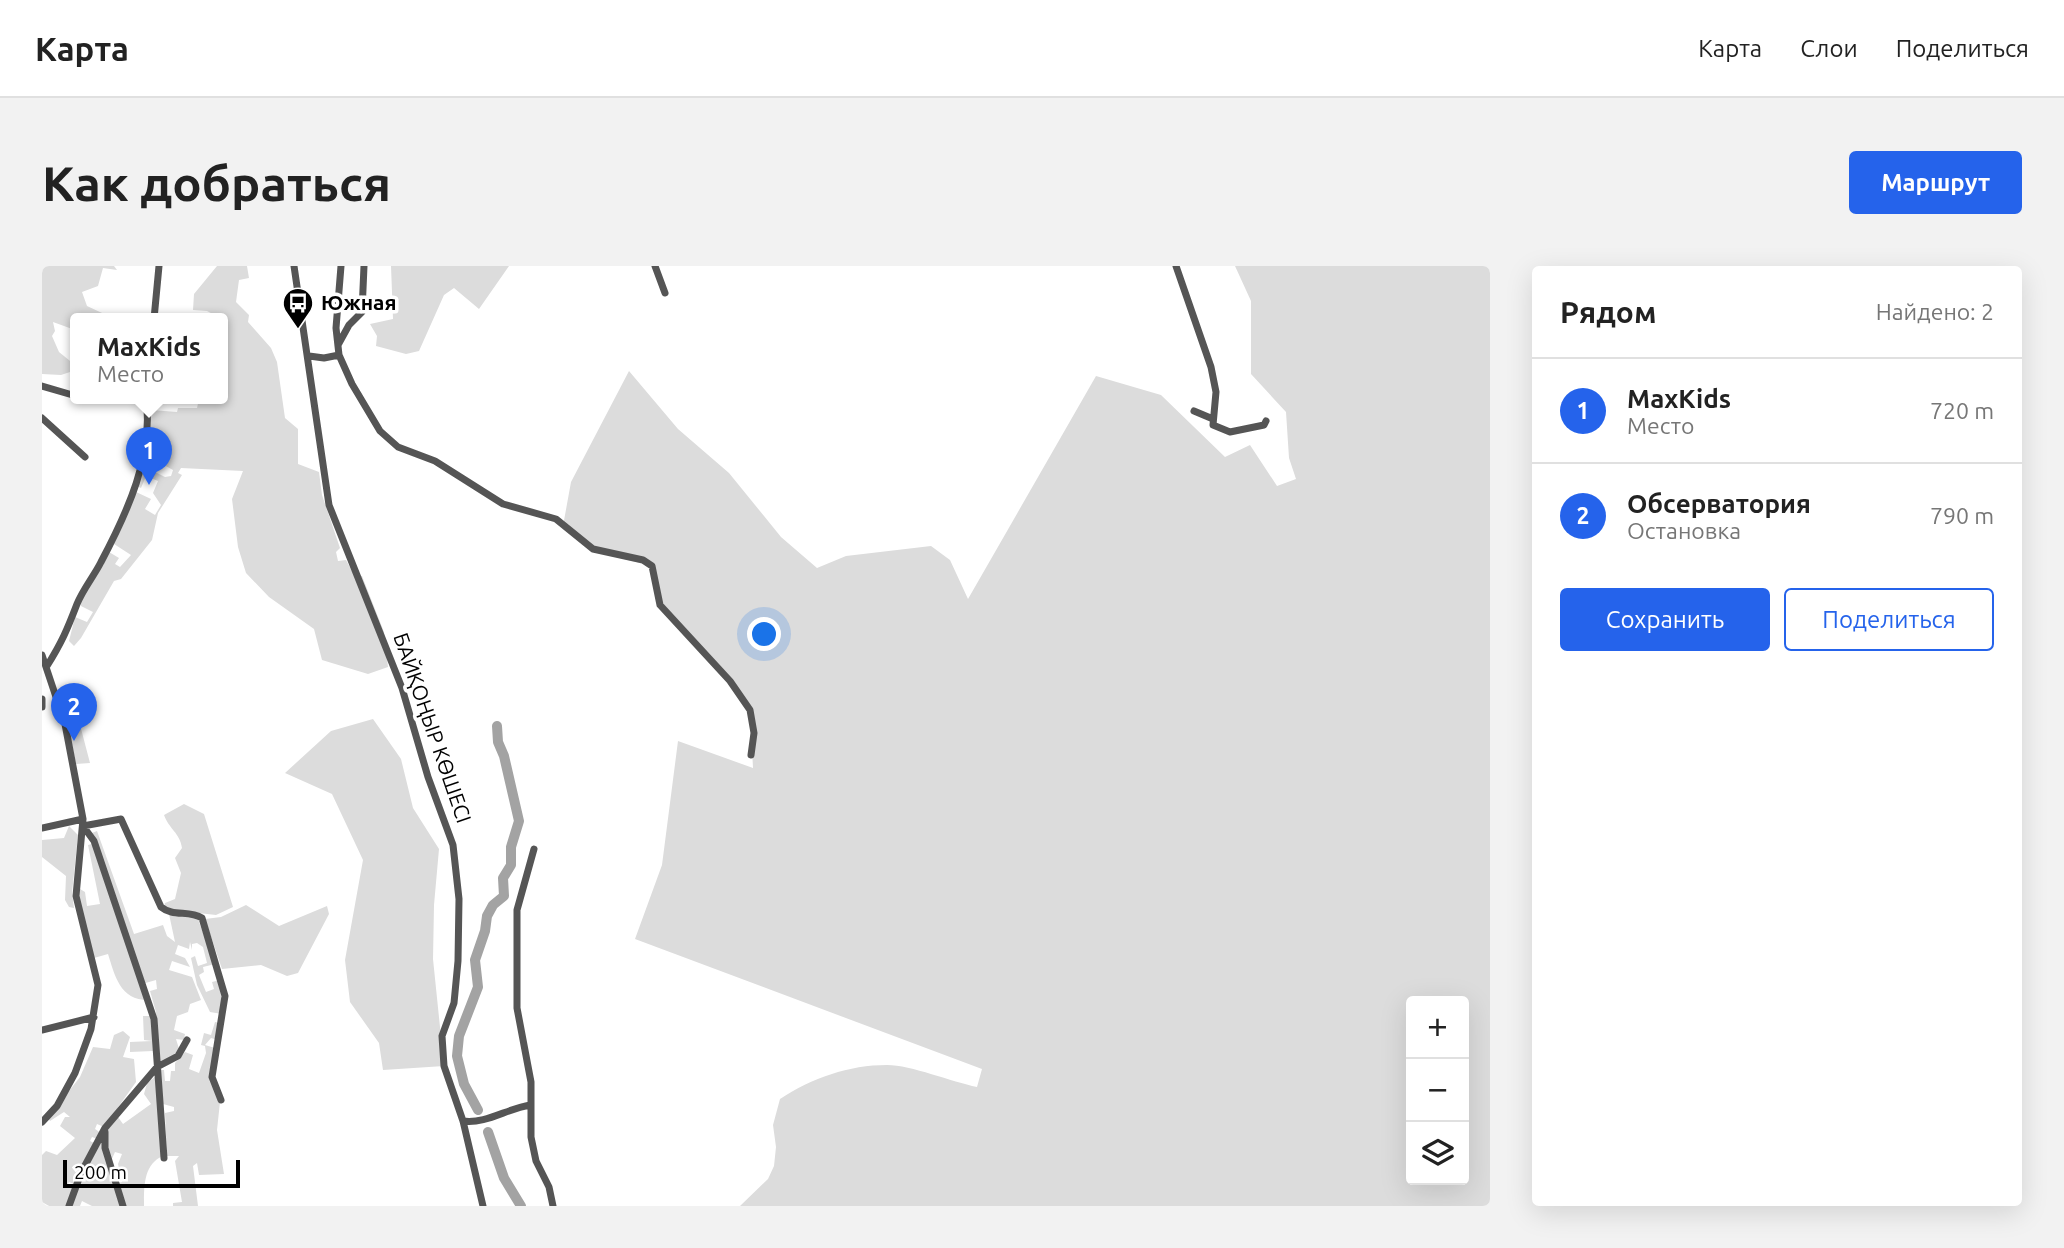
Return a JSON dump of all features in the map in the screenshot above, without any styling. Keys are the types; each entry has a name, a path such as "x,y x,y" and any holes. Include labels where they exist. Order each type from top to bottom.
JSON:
{"street":[{"path":"155,313 159,266"},
{"name":"БАЙҚОҢЫР КӨШЕСІ","path":"294,266 329,505 398,677 428,777 453,845 459,899 458,961 454,1003 442,1036 444,1066 463,1121 484,1206"},
{"path":"341,266 336,328 339,355 367,412 380,431 398,447 435,461 503,504 556,519 593,549 643,560 652,566 660,605 730,681 750,710 754,733 751,755"},
{"path":"338,345 349,325 362,312 364,266"},
{"path":"654,266 665,293"},
{"path":"1176,266 1205,341 1216,392 1213,425 1230,432 1264,425 1266,421"},
{"path":"309,356 324,358 339,355"},
{"path":"42,386 70,394"},
{"path":"46,669 67,634 77,603 111,543 136,482 146,447 149,423 147,404"},
{"path":"1194,411 1213,419"},
{"path":"42,418 85,457"},
{"path":"42,655 65,724 83,822 76,896 98,985 94,1017 75,1073 57,1106 42,1122"},
{"path":"42,699 42,707"},
{"path":"42,828 121,819 163,909 202,918 225,996 212,1077 221,1100"},
{"path":"83,822 94,841 152,1007 164,1158"},
{"path":"534,849 517,910 517,1007 531,1082 530,1105 536,1161 549,1187 553,1206"},
{"path":"42,1030 94,1017"},
{"path":"69,1206 81,1173 105,1128 157,1067 174,1059 187,1040"},
{"path":"463,1121 479,1123 506,1109 530,1105"},
{"path":"105,1128 106,1151 123,1206"}],"shaded area":[{"path":"42,266 114,266 117,270 103,268 98,286 82,292 87,306 102,313 70,313 70,328 53,322 55,331 52,336 59,352 70,361 70,372 61,375 42,374"},
{"path":"217,266 247,266 249,278 239,280 236,302 249,315 248,322 271,348 277,362 285,418 298,429 298,464 319,472 322,495 340,548 336,552 338,561 346,560 354,575 362,576 384,632 388,667 368,674 322,660 314,629 269,597 246,573 238,547 232,499 243,471 181,468 178,473 182,475 158,513 152,540 121,579 114,581 81,638 74,646 69,641 75,617 87,622 93,612 81,606 80,600 109,552 119,558 115,564 120,567 131,555 114,544 134,491 151,499 145,509 155,515 161,505 153,493 158,481 146,476 141,488 137,486 145,462 151,463 149,469 165,477 171,476 173,470 162,464 166,447 150,441 151,410 177,412 178,408 197,408 198,404 228,404 228,313 193,310 194,294"},
{"path":"391,266 509,266 479,309 454,288 444,295 419,351 406,354 376,346 377,336 370,324 393,319"},
{"path":"1235,266 1490,266 1490,1206 740,1206 768,1179 774,1166 776,1147 773,1125 780,1099 792,1092 845,1070 887,1065 977,1087 982,1069 635,939 662,865 678,741 753,768 750,710 656,595 652,566 604,554 563,526 571,482 629,371 678,429 729,473 781,537 817,568 846,556 931,546 950,560 968,599 1096,376 1161,395 1225,457 1250,445 1277,486 1296,479 1289,458 1286,412 1251,374 1251,301"},
{"path":"74,702 90,763 76,764 64,704"},
{"path":"373,719 401,759 413,808 439,849 433,959 444,1066 383,1070 379,1043 350,1002 345,960 363,860 332,794 285,773 331,731"},
{"path":"184,804 204,814 233,907 216,915 163,909 165,903 175,899 181,873 175,858 182,848 179,838 164,815"},
{"path":"69,826 78,835 72,893 74,908 69,907 65,900 66,876 42,857 42,840 64,838"},
{"path":"97,831 134,934 163,925 167,936 175,942 169,914 197,917 215,964 203,967 204,972 199,975 206,992 214,989 212,982 220,980 222,1014 210,1012 197,985 191,958 195,956 198,966 207,963 203,947 197,943 192,944 192,950 190,942 189,949 178,945 175,954 185,958 190,967 172,961 169,970 192,977 201,1000 190,1004 188,1012 177,1016 174,1030 185,1034 184,1040 176,1039 180,1052 158,1065 156,1012 150,991 157,989 156,980 142,984 148,1000 139,999 131,996 120,985 108,954 94,958 79,899 80,889 85,892 87,906 100,904 88,845 96,843 92,833"},
{"path":"246,905 279,926 327,906 329,914 298,973 287,976 261,965 222,969 205,919 221,917"},
{"path":"143,1016 152,1016 153,1051 130,1052 130,1042 152,1041 144,1040"},
{"path":"215,1022 220,1023 218,1040 211,1038 205,1045 215,1048 211,1082 220,1102 217,1130 224,1174 199,1175 197,1163 193,1166 198,1206 173,1206 173,1203 182,1202 175,1161 179,1156 167,1156 165,1113 174,1111 174,1107 163,1104 159,1070 164,1070 165,1081 170,1081 171,1071 175,1071 175,1063 185,1052 193,1055 189,1069 199,1073 206,1053 205,1046 201,1045 204,1033 211,1035"},
{"path":"123,1031 130,1037 123,1057 134,1059 136,1082 104,1127 97,1124 95,1129 101,1133 98,1139 92,1137 90,1141 96,1144 81,1171 104,1135 104,1150 117,1189 118,1183 122,1182 118,1164 122,1154 115,1152 111,1161 106,1132 118,1117 123,1124 151,1104 144,1094 147,1083 156,1076 163,1156 156,1160 148,1171 144,1206 92,1206 82,1201 80,1206 73,1206 73,1197 83,1174 81,1173 76,1185 69,1182 67,1186 74,1189 67,1206 49,1206 42,1202 42,1155 46,1151 57,1155 75,1138 60,1126 65,1117 70,1117 64,1112 50,1121 48,1118 80,1077 93,1047 110,1049 114,1035"}],"waterway":[{"path":"478,1110 464,1084 457,1056 459,1036 478,987 475,960 487,916 493,905 504,896 503,878 511,865 511,847 519,821 504,756 498,742 497,726"},
{"path":"488,1132 504,1178 521,1206"}],"place":[{"name":"Южная","path":"298,330"},
{"name":"MaxKids","path":"149,485"},
{"name":"Обсерватория","path":"74,741"}]}
